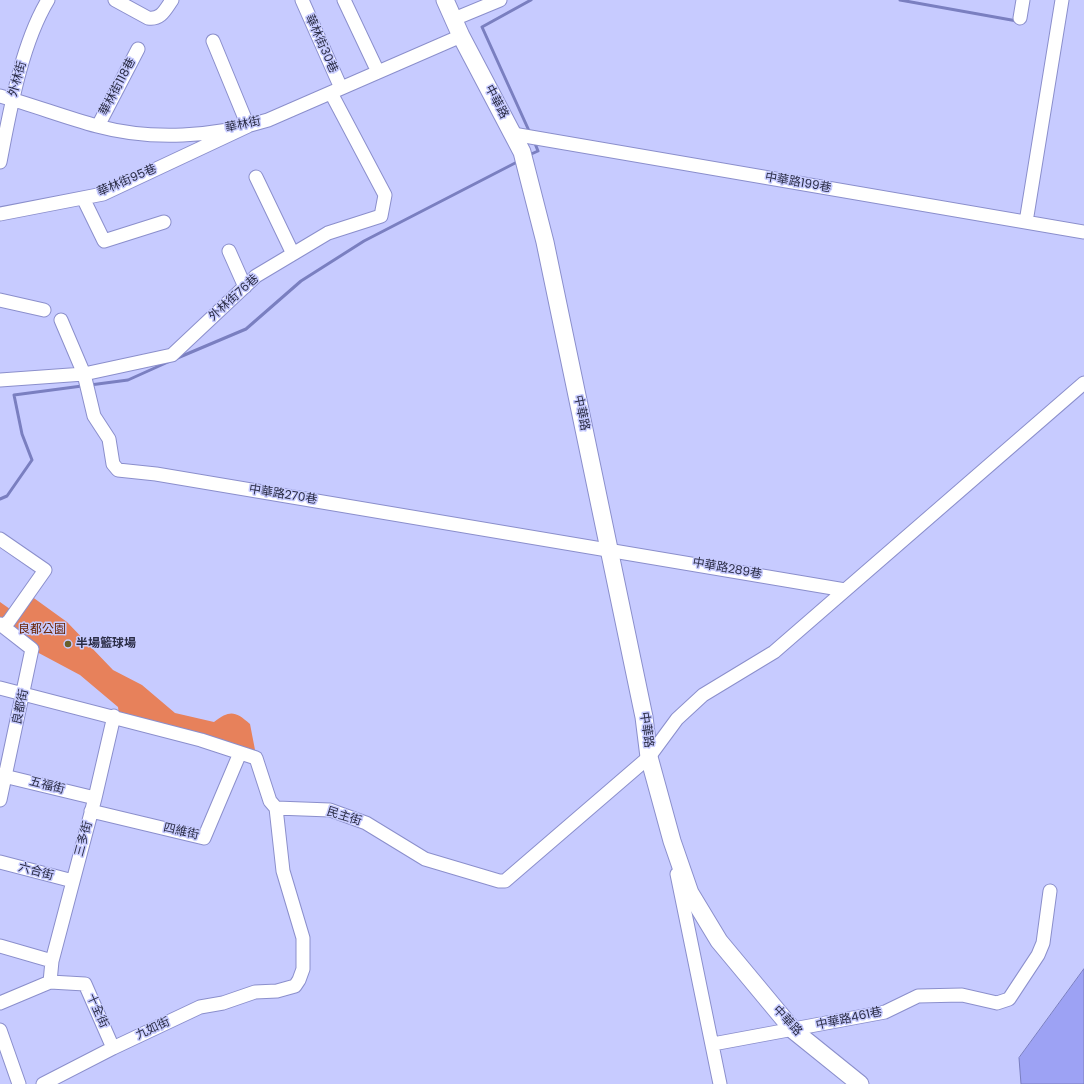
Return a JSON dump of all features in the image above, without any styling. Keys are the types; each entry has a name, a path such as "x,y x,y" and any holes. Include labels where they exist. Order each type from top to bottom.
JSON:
{"main road":[{"name":"中華路","path":"445,0 461,36 522,152 545,242 644,717 649,757 672,841 690,893 719,941 792,1030 860,1084"}],"street":[{"name":"外林街","path":"0,162 6,98 48,0"},
{"path":"115,0 148,18 154,19 162,15 172,0"},
{"name":"華林街30巷","path":"302,0 336,90"},
{"path":"344,0 378,72"},
{"path":"454,19 500,0"},
{"path":"1020,18 1023,0"},
{"path":"1026,222 1062,0"},
{"name":"華林街","path":"6,98 98,126 139,134 189,135 248,126 268,120 461,36"},
{"path":"213,41 248,126"},
{"name":"華林街118巷","path":"98,126 138,49"},
{"name":"外林街76巷","path":"0,380 84,374 172,355 256,276 328,234 381,216 385,195 336,90"},
{"name":"華林街95巷","path":"0,214 103,194 248,126"},
{"name":"中華路199巷","path":"512,134 1084,232"},
{"path":"256,177 293,254"},
{"path":"83,198 104,241 164,222"},
{"path":"229,251 245,287"},
{"path":"0,300 44,310"},
{"name":"中華路270巷","path":"61,320 84,374 94,416 109,439 113,464 118,470 156,474 609,549"},
{"path":"649,757 677,719 703,695 774,652 1084,383"},
{"name":"良都街","path":"0,539 45,570 9,620 2,625 32,650 24,693 3,776 0,800"},
{"name":"中華路289巷","path":"609,549 845,590"},
{"path":"0,688 114,716 256,758 270,801 276,808"},
{"name":"三多街","path":"50,982 52,961 95,798 114,716"},
{"name":"四維街","path":"91,811 204,838 240,753"},
{"name":"民主街","path":"276,808 330,810 366,823 425,859 499,881 505,881 649,757"},
{"name":"五福街","path":"3,776 95,798"},
{"name":"九如街","path":"43,1084 113,1048 200,1007 223,1003 255,992 268,993 295,986 303,969 303,938 283,871 276,808"},
{"name":"中華路","path":"672,841 676,872 720,1084"},
{"name":"六合街","path":"0,862 73,881"},
{"name":"中華路461巷","path":"712,1044 885,1012 918,996 962,995 997,1003 1009,999 1038,955 1043,943 1050,891"},
{"path":"0,946 52,961"},
{"path":"0,1003 50,982"},
{"name":"十全街","path":"50,982 85,984 113,1048"},
{"path":"0,1030 19,1084"}],"green space":[{"name":"良都公園","path":"31,596 67,622 113,670 142,685 175,713 214,722 224,715 236,714 245,720 250,724 256,755 119,715 118,707 80,675 35,651 0,624 0,602 17,614"}],"water":[{"path":"1084,969 1084,1084 1021,1084 1019,1058"}],"waterway":[{"path":"530,133 482,27 531,0"},
{"path":"900,0 1017,21"},
{"path":"529,155 538,151 534,141"},
{"path":"175,359 246,329 301,281 364,241 519,161"},
{"path":"90,385 128,380 168,362"},
{"path":"0,499 7,496 32,460 22,434 14,395 82,386"}],"place":[{"name":"半場籃球場","path":"68,644"}]}
